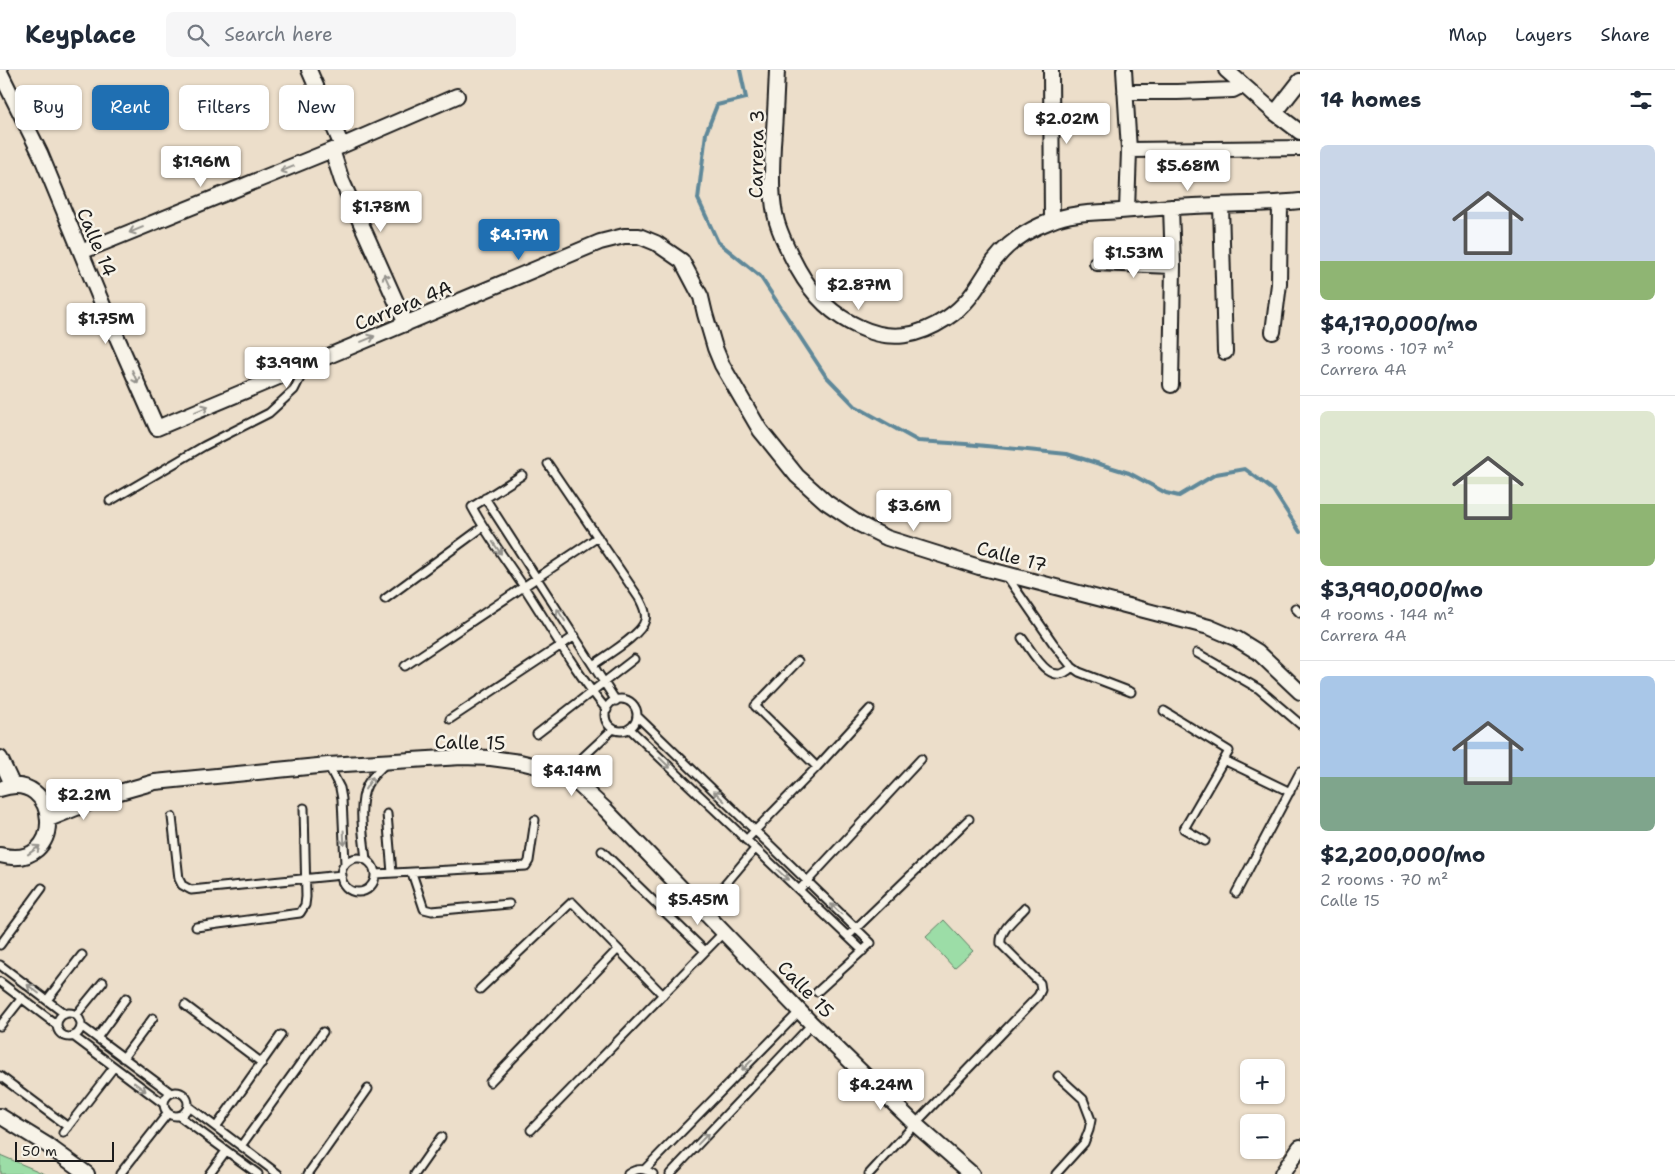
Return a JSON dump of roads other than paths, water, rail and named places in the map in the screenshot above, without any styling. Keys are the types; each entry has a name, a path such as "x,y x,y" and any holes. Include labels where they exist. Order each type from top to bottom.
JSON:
{"street":[{"path":"309,70 337,148 342,181 406,324"},
{"name":"Carrera 3","path":"777,70 772,178 777,223 788,251 809,288 828,308 851,323 876,334 890,337 915,333 938,324 967,301 1005,249 1027,232 1052,220 1080,214 1127,210 1280,204 1300,201"},
{"path":"1051,70 1052,220"},
{"path":"1124,70 1129,150 1127,210"},
{"path":"1227,71 1300,132"},
{"name":"Calle 14","path":"0,72 40,153 156,428"},
{"path":"1275,113 1300,81"},
{"path":"1125,92 1233,90 1243,85"},
{"path":"81,252 337,148 457,96"},
{"path":"1129,150 1300,148"},
{"path":"1273,332 1279,284 1280,204"},
{"path":"1221,205 1226,352"},
{"path":"1171,207 1173,266 1171,385"},
{"name":"Carrera 4A","path":"156,428 600,242 624,236 638,236"},
{"name":"Calle 17","path":"638,236 656,243 682,261 702,297 704,314 722,365 760,430 783,461 826,502 859,524 887,538 1006,575 1208,627 1237,639 1258,652 1300,692"},
{"path":"1097,263 1173,266"},
{"name":"Calle 15","path":"49,820 109,795 155,782 328,764 462,757 491,758 520,762 566,773 605,809 812,1024 915,1124 972,1174"},
{"path":"0,758 6,788 24,788 34,792 47,809 49,820 45,840 30,854 15,857 0,855"},
{"path":"0,1116 48,1144 87,1174"},
{"path":"1282,1174 1300,1147"}],"lane":[{"path":"110,502 204,446 269,413 294,390 306,365"},
{"path":"548,464 639,598 646,615 640,630 593,665"},
{"path":"522,475 472,507 560,646 606,710 606,720 613,729 624,731 630,729 638,716"},
{"path":"485,498 616,701"},
{"path":"385,599 483,527"},
{"path":"405,666 598,537"},
{"path":"1006,575 1072,667 1079,672 1131,692"},
{"path":"450,719 575,636"},
{"path":"1022,638 1050,672 1066,673 1072,667"},
{"path":"1197,653 1259,689 1300,724"},
{"path":"537,734 634,659"},
{"path":"798,661 755,706 818,767"},
{"path":"606,710 616,701 621,700 631,703 638,716 871,943 818,992"},
{"path":"746,840 818,767 870,709"},
{"path":"1164,711 1229,751 1184,829 1205,841"},
{"path":"566,773 613,729"},
{"path":"630,729 862,950"},
{"path":"799,890 921,759"},
{"path":"1224,760 1290,792"},
{"path":"366,860 362,796 368,783 388,762"},
{"path":"328,764 340,788 342,799 345,864 342,875 343,881 350,889 362,891 371,885 375,874 371,864 366,860 355,858 345,864"},
{"path":"1236,894 1300,772"},
{"path":"196,927 300,913 305,905 304,808"},
{"path":"387,814 392,874"},
{"path":"172,817 178,879 182,885 191,890 342,875"},
{"path":"848,936 969,819"},
{"path":"375,874 526,866 530,861 535,820"},
{"path":"724,887 756,849"},
{"path":"602,851 705,951"},
{"path":"412,873 424,909 432,912 509,904"},
{"path":"0,945 42,888"},
{"path":"480,989 572,902 663,995"},
{"path":"869,1174 1038,996 1041,990 1040,983 1001,944 1000,938 1003,932 1025,908"},
{"path":"531,1130 724,932"},
{"path":"490,1082 618,949"},
{"path":"47,1000 82,955"},
{"path":"0,965 65,1014 76,1015 81,1026 79,1032 73,1036 65,1037 62,1035 57,1024 0,982"},
{"path":"76,1015 103,982"},
{"path":"0,1026 22,998"},
{"path":"97,1038 126,998"},
{"path":"185,1005 262,1063"},
{"path":"645,1169 800,1011"},
{"path":"57,1024 65,1014"},
{"path":"123,1058 153,1018"},
{"path":"670,1174 812,1024"},
{"path":"73,1036 164,1104 168,1113 173,1116 179,1116 185,1112 188,1106 187,1099 181,1094 171,1093 81,1026"},
{"path":"240,1146 323,1032"},
{"path":"216,1127 281,1035"},
{"path":"0,1076 65,1130 114,1067"},
{"path":"1056,1174 1084,1143 1089,1130 1090,1120 1083,1099 1058,1076"},
{"path":"308,1174 368,1089"},
{"path":"164,1104 166,1098 171,1093"},
{"path":"188,1106 278,1174"},
{"path":"120,1174 168,1113"},
{"path":"179,1116 258,1174"},
{"path":"415,1174 441,1137"},
{"path":"209,1174 226,1151"},
{"path":"628,1174 636,1169 645,1169 652,1174"}],"waterway":[{"path":"740,70 746,98 717,105 706,133 698,199 718,242 760,276 825,375 855,406 918,441 1067,454 1129,473 1166,493 1179,496 1216,474 1245,469 1273,490 1300,532"}]}
